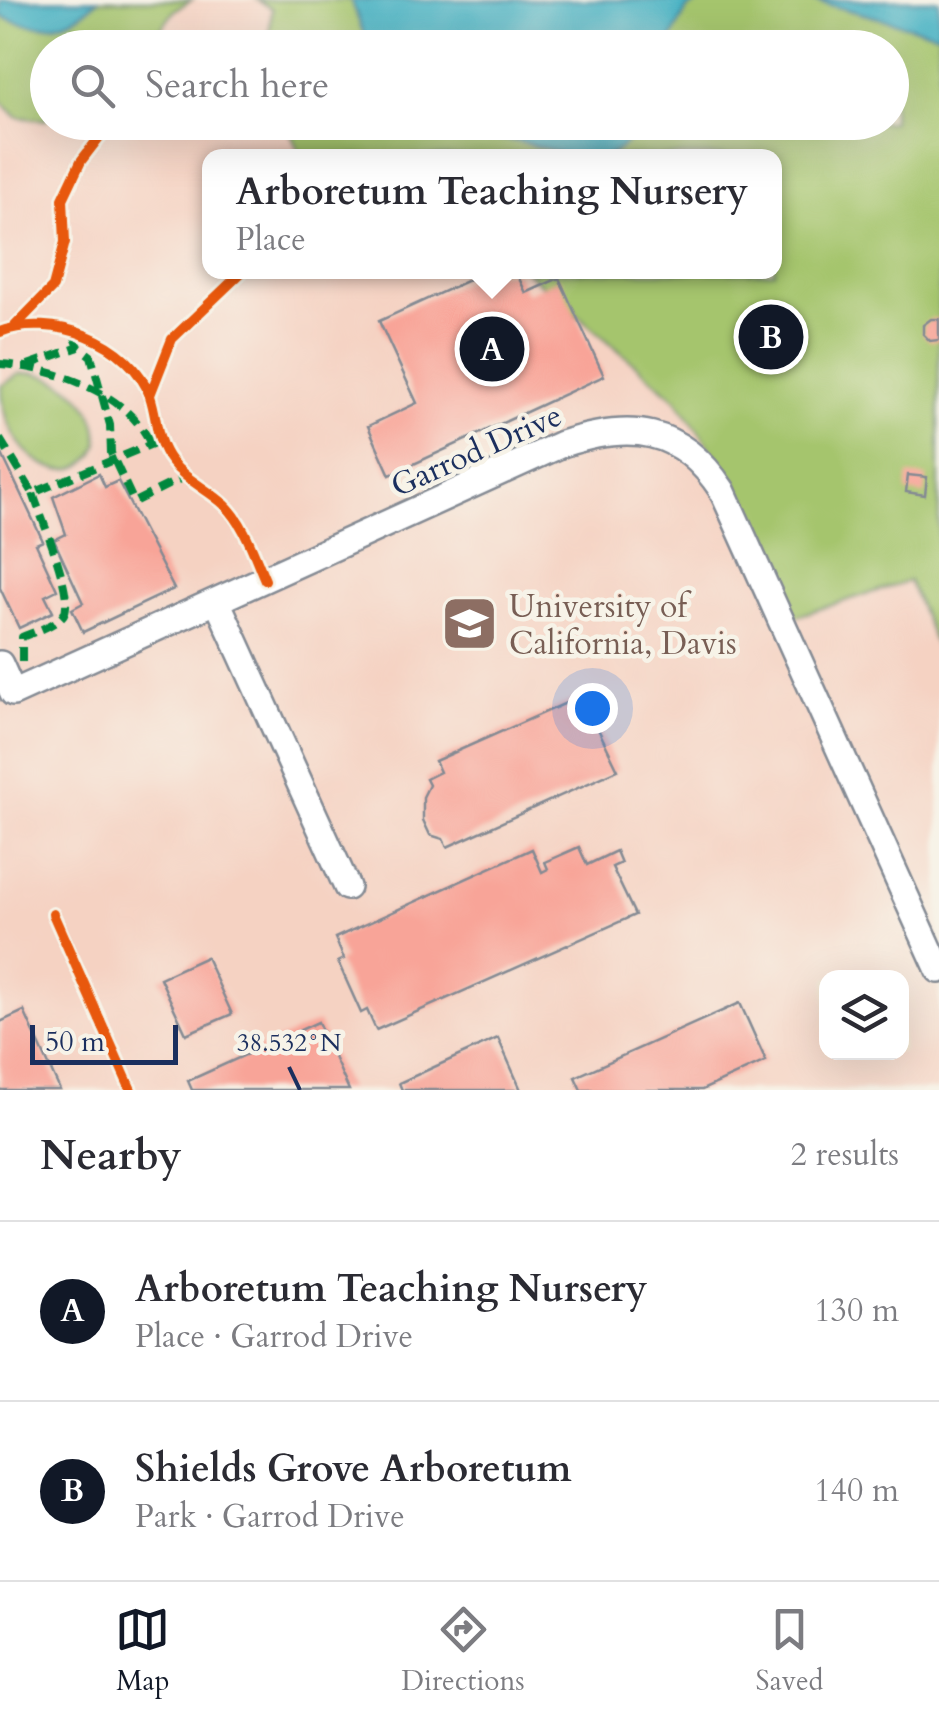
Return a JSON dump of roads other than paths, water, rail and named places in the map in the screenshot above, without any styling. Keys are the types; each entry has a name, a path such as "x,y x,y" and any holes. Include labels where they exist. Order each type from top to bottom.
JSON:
{"street":[{"name":"Garrod Drive","path":"0,664 13,692 562,444 618,430 646,432 678,444 704,463 722,490 939,970"},
{"path":"218,601 347,887"}],"water":[{"path":"0,0 98,0 64,22 40,26 0,16"},
{"path":"351,0 704,0 687,9 676,30 362,30"},
{"path":"811,0 939,0 939,34"},
{"path":"509,140 629,140 618,149 546,149"}],"place":[{"name":"Shields Grove Arboretum","path":"771,337"},
{"name":"Arboretum Teaching Nursery","path":"492,349"},
{"name":"University of California, Davis","path":"470,624"}]}
